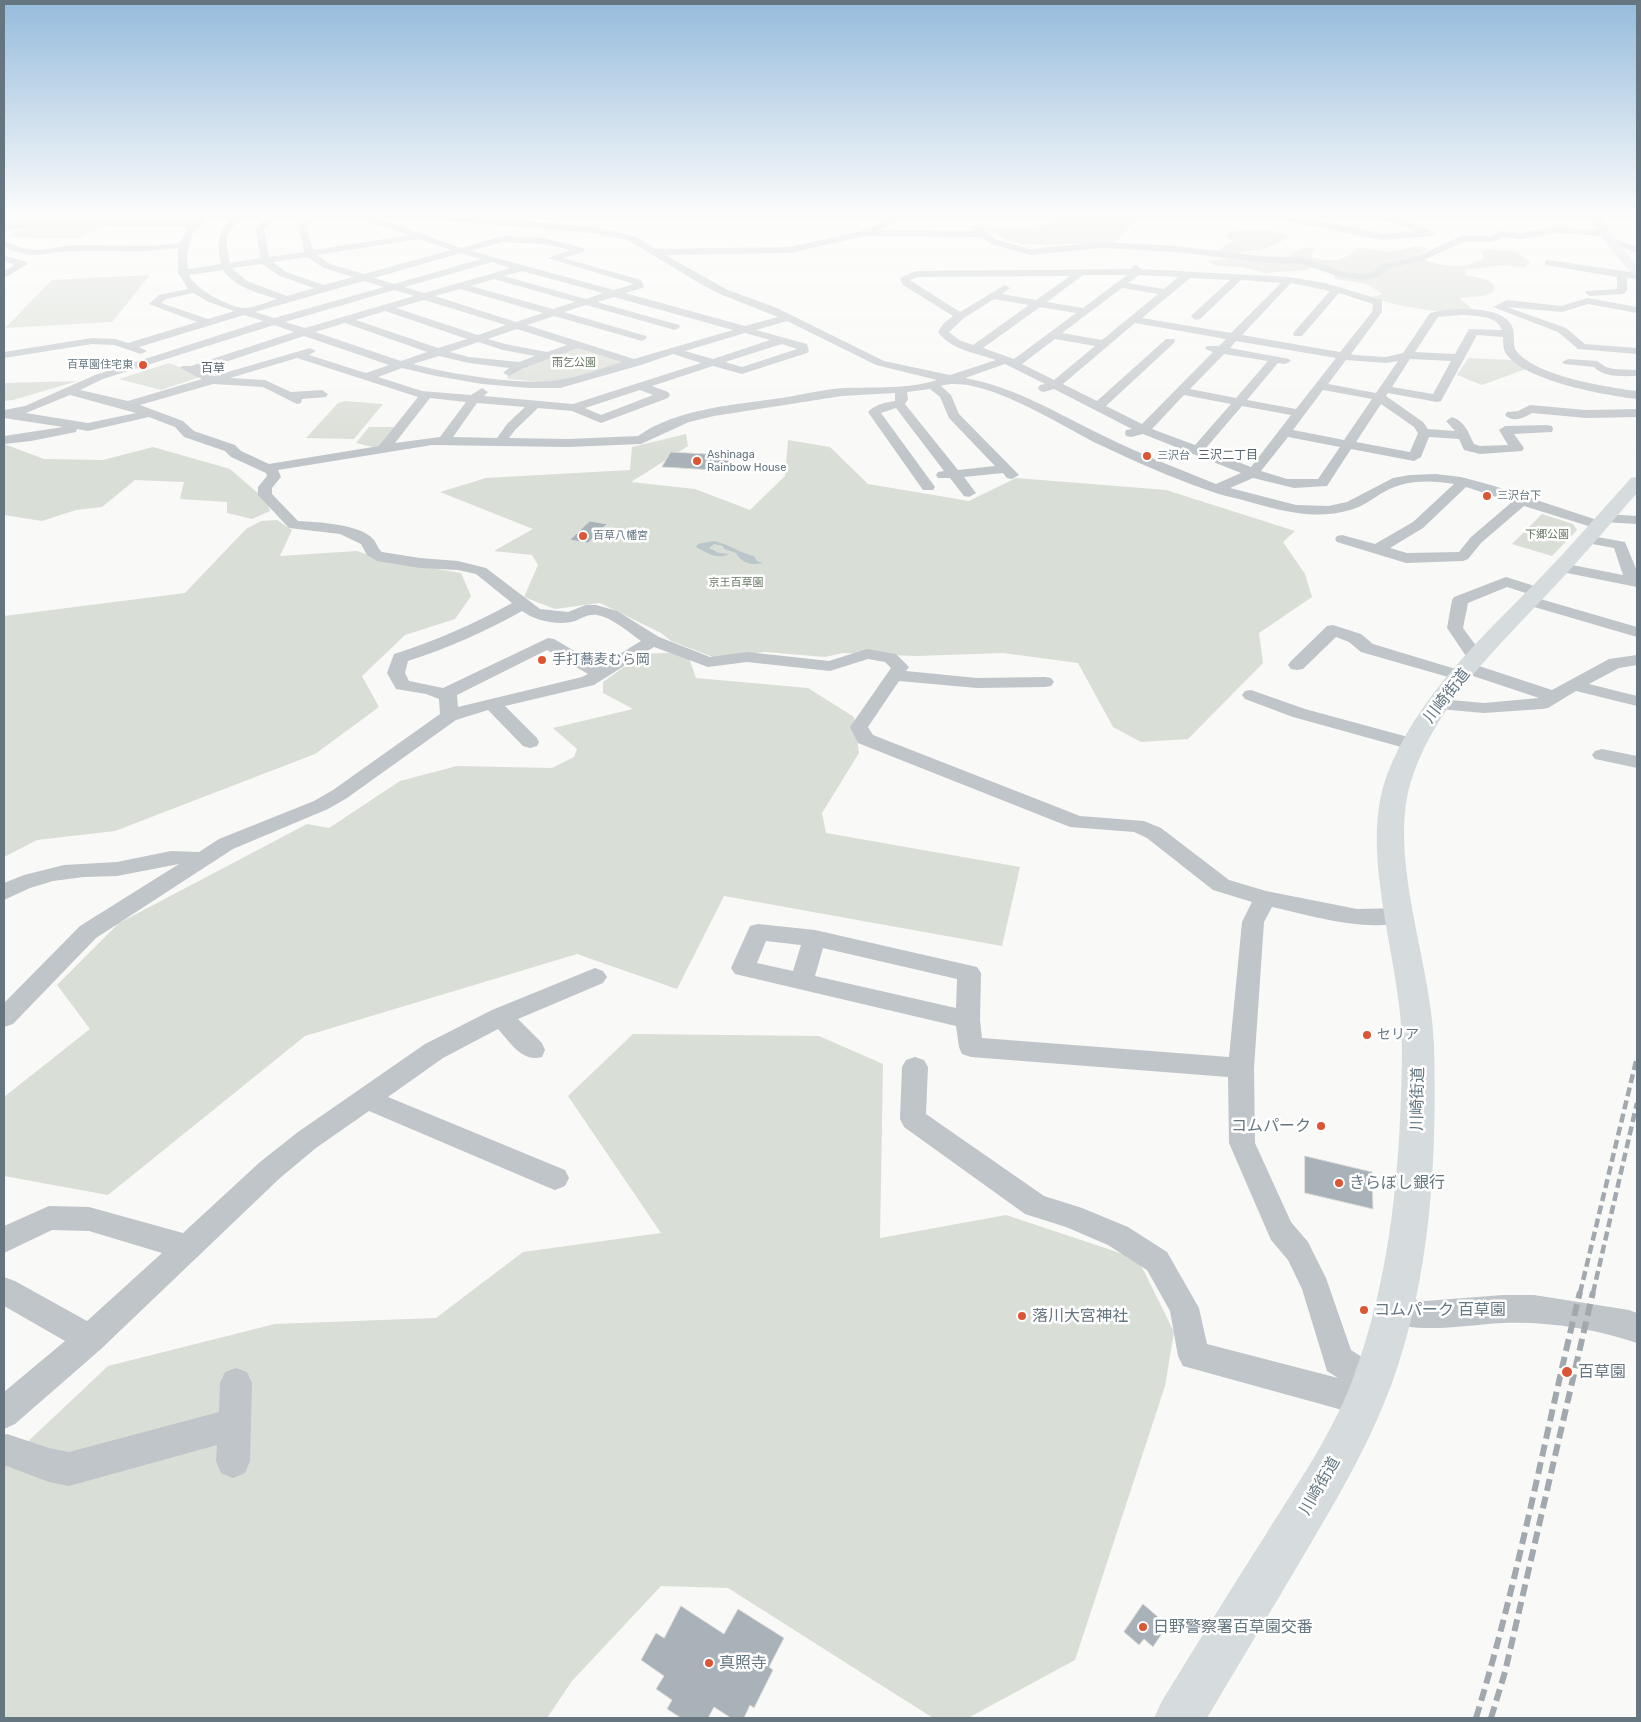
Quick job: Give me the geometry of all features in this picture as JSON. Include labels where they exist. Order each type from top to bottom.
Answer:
[{"type":"main road","name":"川崎街道","points":[[1179,1718],[1320,1488],[1348,1437],[1368,1391],[1393,1310],[1407,1235],[1419,1114],[1418,1027],[1400,916],[1390,836],[1392,804],[1398,779],[1412,744],[1439,704],[1468,668],[1562,568],[1637,482]]},
{"type":"street","points":[[170,295],[163,297],[154,304],[206,322]]},
{"type":"street","points":[[208,295],[245,311],[400,365],[454,376],[560,384],[618,393]]},
{"type":"street","points":[[276,295],[286,299]]},
{"type":"street","points":[[101,353],[299,295]]},
{"type":"street","points":[[5,414],[29,409],[68,392],[83,383],[275,321],[365,295]]},
{"type":"street","points":[[419,295],[636,363]]},
{"type":"street","points":[[190,370],[304,332],[430,295]]},
{"type":"street","points":[[494,295],[650,336]]},
{"type":"street","points":[[562,295],[675,328]]},
{"type":"street","points":[[364,377],[554,312],[610,295]]},
{"type":"street","points":[[620,295],[803,346],[803,351],[742,371],[674,351]]},
{"type":"street","points":[[736,295],[788,317],[880,363],[913,372],[984,385],[1012,394],[1103,441],[1216,489],[1277,507],[1312,510],[1330,510],[1346,507],[1360,502],[1390,484],[1404,480],[1430,478],[1482,486],[1596,527],[1620,545],[1635,582]]},
{"type":"street","points":[[932,295],[960,316]]},
{"type":"street","points":[[975,348],[1049,295]]},
{"type":"street","points":[[267,468],[432,441],[568,443],[641,440],[651,433],[685,418],[714,412],[842,392],[901,389],[933,385],[1010,362],[1053,335],[1106,295]]},
{"type":"street","points":[[1012,394],[1055,385],[1134,320],[1152,310],[1164,295]]},
{"type":"street","points":[[1213,320],[1191,316],[1217,295]]},
{"type":"street","points":[[1103,441],[1144,430],[1235,337],[1251,326],[1277,295]]},
{"type":"street","points":[[1298,334],[1331,295]]},
{"type":"street","points":[[1216,489],[1254,472],[1319,386],[1327,368],[1342,356],[1348,342],[1377,312],[1378,302],[1357,295]]},
{"type":"street","points":[[1586,295],[1585,299],[1588,302]]},
{"type":"street","points":[[1085,311],[993,296],[960,316],[946,326],[942,332],[956,343],[993,353],[1144,430],[1266,478],[1310,485],[1322,483],[1429,320],[1440,312],[1458,311],[1494,317],[1506,325],[1508,347],[1513,355],[1527,365],[1564,380],[1637,395]]},
{"type":"street","points":[[1637,310],[1588,302],[1562,309],[1507,303],[1498,307],[1562,330],[1582,347],[1637,351]]},
{"type":"street","points":[[385,308],[476,339],[512,349],[547,355]]},
{"type":"street","points":[[560,384],[788,317]]},
{"type":"street","points":[[603,352],[704,318]]},
{"type":"street","points":[[346,320],[438,352],[469,360],[520,366]]},
{"type":"street","points":[[1134,320],[1342,356],[1386,360],[1407,355],[1458,358]]},
{"type":"street","points":[[1230,323],[1251,326]]},
{"type":"street","points":[[1319,386],[1437,398],[1473,331],[1507,334]]},
{"type":"street","points":[[1120,332],[1136,335]]},
{"type":"street","points":[[1053,335],[1105,344]]},
{"type":"street","points":[[1098,407],[1174,342],[1153,338]]},
{"type":"street","points":[[574,408],[782,340]]},
{"type":"street","points":[[4,356],[92,342],[110,342],[161,358],[216,380],[265,384],[293,398],[322,394]]},
{"type":"street","points":[[128,405],[334,343]]},
{"type":"street","points":[[444,441],[474,399],[497,380],[520,366],[578,344]]},
{"type":"street","points":[[1196,345],[1294,362]]},
{"type":"street","points":[[298,355],[405,390],[427,394],[574,408],[601,419],[664,395],[640,386]]},
{"type":"street","points":[[1197,451],[1276,359]]},
{"type":"street","points":[[118,360],[135,366]]},
{"type":"street","points":[[1568,362],[1588,361],[1597,364],[1602,369],[1614,372],[1637,373]]},
{"type":"street","points":[[899,404],[889,405],[874,412],[924,482],[953,474],[1008,472],[953,415],[944,395],[933,385]]},
{"type":"street","points":[[899,404],[902,399],[901,389]]},
{"type":"street","points":[[1181,391],[1298,413]]},
{"type":"street","points":[[68,392],[128,405],[147,414],[179,424],[189,434],[230,448],[236,454],[267,468],[272,471],[274,477],[265,487],[265,495],[294,525],[345,531],[368,541],[372,552],[377,556],[421,563],[459,564],[481,571],[535,613],[553,617],[570,617],[586,610],[596,610],[611,614],[652,641],[708,662],[747,657],[830,666],[867,654],[890,658],[900,667],[860,727],[865,739],[1077,822],[1137,826],[1154,833],[1221,885],[1265,898],[1358,917],[1400,916]]},
{"type":"street","points":[[1284,432],[1414,457],[1421,445],[1424,433],[1419,425],[1382,393]]},
{"type":"street","points":[[384,448],[427,394]]},
{"type":"street","points":[[899,404],[969,494]]},
{"type":"street","points":[[501,441],[511,427],[535,405]]},
{"type":"street","points":[[1511,415],[1521,415],[1530,409],[1586,414],[1637,413]]},
{"type":"street","points":[[5,414],[81,427],[147,414]]},
{"type":"street","points":[[1452,421],[1459,427],[1470,447],[1480,450],[1517,448],[1505,430],[1547,429]]},
{"type":"street","points":[[4,440],[31,437],[81,427]]},
{"type":"street","points":[[1424,433],[1465,436]]},
{"type":"street","points":[[1216,489],[1226,496],[1266,510],[1314,516],[1358,512],[1374,506],[1400,489],[1411,485],[1460,486],[1503,498],[1522,501]]},
{"type":"street","points":[[1378,549],[1418,525],[1460,486]]},
{"type":"street","points":[[1342,539],[1406,558],[1463,556],[1476,540],[1522,501]]},
{"type":"street","points":[[1596,527],[1637,520]]},
{"type":"street","points":[[1562,568],[1635,582]]},
{"type":"street","points":[[1468,668],[1455,628],[1460,600],[1506,582],[1534,597],[1637,632]]},
{"type":"street","points":[[448,696],[430,689],[402,685],[396,673],[400,658],[439,645],[474,630],[524,604]]},
{"type":"street","points":[[1297,665],[1333,630],[1354,638],[1368,648],[1468,668],[1554,696]]},
{"type":"street","points":[[4,1018],[88,932],[201,858],[226,844],[321,805],[340,794],[449,716],[588,681],[652,641]]},
{"type":"street","points":[[449,716],[449,692],[548,643],[602,674]]},
{"type":"street","points":[[1439,704],[1484,708],[1542,704],[1615,663],[1637,660]]},
{"type":"street","points":[[894,676],[977,683],[1045,682]]},
{"type":"street","points":[[1573,685],[1637,701]]},
{"type":"street","points":[[1251,695],[1299,712],[1412,744]]},
{"type":"street","points":[[492,704],[530,742]]},
{"type":"street","points":[[1602,755],[1637,762]]},
{"type":"street","points":[[4,893],[10,888],[45,877],[83,870],[120,869],[184,855],[201,858]]},
{"type":"street","points":[[1265,898],[1253,922],[1240,1096],[1242,1143],[1281,1231],[1298,1251],[1316,1288],[1338,1360],[1368,1391]]},
{"type":"street","points":[[968,1020],[743,968],[758,932],[815,938],[969,973],[968,1020],[971,1047],[1242,1068]]},
{"type":"street","points":[[801,982],[815,938]]},
{"type":"street","points":[[4,1413],[90,1339],[270,1170],[365,1098],[434,1051],[501,1016],[595,977]]},
{"type":"street","points":[[501,1016],[533,1050]]},
{"type":"street","points":[[916,1067],[913,1119],[1035,1204],[1118,1236],[1157,1261],[1184,1308],[1194,1356],[1368,1391]]},
{"type":"street","points":[[365,1098],[555,1178]]},
{"type":"street","points":[[4,1240],[49,1218],[73,1218],[89,1219],[186,1247]]},
{"type":"street","points":[[4,1291],[90,1339]]},
{"type":"street","points":[[1393,1310],[1425,1316],[1504,1309],[1534,1309],[1629,1324],[1637,1329]]},
{"type":"street","points":[[233,1460],[236,1383]]},
{"type":"street","points":[[4,1451],[7,1450],[49,1465],[69,1469],[234,1424]]},
{"type":"green space","points":[[37,295],[134,295],[112,322],[5,328]]},
{"type":"green space","points":[[1377,295],[1485,295],[1459,298],[1474,310],[1470,314],[1420,309],[1371,297]]},
{"type":"green space","name":"雨乞公園","points":[[572,348],[579,348],[623,361],[622,363],[568,380],[543,382],[508,379],[507,377],[521,367]]},
{"type":"green space","points":[[1468,358],[1512,360],[1526,369],[1482,385],[1457,375]]},
{"type":"green space","points":[[169,363],[203,376],[161,390],[119,379]]},
{"type":"green space","points":[[78,381],[13,400],[4,401],[4,383]]},
{"type":"green space","points":[[345,401],[383,404],[354,439],[306,438],[338,403]]},
{"type":"green space","points":[[369,427],[397,427],[380,446],[373,447],[356,443]]},
{"type":"green space","name":"京王百草園","points":[[686,434],[688,446],[631,482],[695,489],[750,510],[785,476],[788,440],[830,447],[868,484],[969,501],[1016,478],[1166,490],[1295,531],[1283,542],[1305,574],[1312,597],[1259,633],[1263,663],[1188,739],[1141,742],[1113,727],[1078,663],[1003,653],[916,656],[843,653],[825,657],[765,652],[713,657],[671,641],[661,633],[600,603],[555,609],[524,597],[538,565],[532,555],[494,551],[533,529],[440,492],[486,478],[630,470],[632,447]]},
{"type":"green space","points":[[4,444],[44,459],[103,460],[153,447],[230,469],[267,501],[270,511],[252,519],[227,513],[227,502],[180,499],[184,482],[135,480],[102,507],[76,510],[42,521],[4,515]]},
{"type":"green space","name":"下郷公園","points":[[1542,514],[1573,524],[1577,530],[1552,556],[1512,544]]},
{"type":"green space","points":[[277,520],[292,530],[280,556],[357,551],[383,560],[461,573],[471,596],[455,619],[405,635],[362,676],[379,707],[315,754],[115,831],[37,840],[4,857],[4,616],[185,593],[246,529],[261,521]]},
{"type":"green space","points":[[687,652],[696,678],[808,688],[854,717],[859,753],[822,813],[826,833],[1020,867],[1002,946],[724,896],[677,989],[577,954],[305,1036],[108,1195],[4,1176],[4,1097],[90,1029],[57,985],[119,923],[307,824],[329,828],[400,781],[457,766],[552,768],[574,757],[577,749],[553,728],[633,709],[603,693],[603,682],[642,654]]},
{"type":"green space","points":[[633,1034],[819,1036],[883,1064],[880,1238],[1006,1215],[1138,1259],[1174,1332],[1165,1386],[1075,1660],[968,1718],[933,1718],[728,1588],[661,1586],[572,1681],[547,1718],[4,1718],[4,1464],[108,1366],[275,1324],[436,1318],[523,1252],[661,1233],[568,1096]]},
{"type":"shaded area","points":[[714,541],[754,556],[757,561],[763,563],[748,563],[736,553],[724,549],[723,546],[714,544],[709,548],[719,553],[729,554],[725,556],[712,555],[696,547],[698,544]]},
{"type":"building","name":"Ashinaga Rainbow House","points":[[671,452],[724,455],[733,465],[714,470],[662,467]]},
{"type":"building","name":"百草八幡宮","points":[[590,521],[607,524],[588,543],[570,540]]},
{"type":"building","name":"きらぼし銀行","points":[[1305,1156],[1372,1172],[1373,1209],[1305,1193]]},
{"type":"building","name":"日野警察署百草園交番","points":[[1143,1604],[1158,1617],[1153,1623],[1163,1632],[1153,1647],[1144,1639],[1139,1645],[1124,1632]]},
{"type":"building","name":"真照寺","points":[[681,1606],[724,1634],[738,1609],[784,1638],[769,1667],[773,1670],[754,1708],[750,1705],[744,1718],[731,1718],[714,1707],[708,1718],[681,1718],[667,1709],[672,1700],[656,1689],[664,1676],[641,1660],[656,1633],[664,1638]]},
{"type":"railway","points":[[1580,1293],[1637,1057]]},
{"type":"railway","points":[[1593,1293],[1637,1103]]},
{"type":"railway","points":[[1476,1718],[1519,1559],[1580,1292]]},
{"type":"railway","points":[[1491,1718],[1505,1672],[1593,1292]]},
{"type":"place","name":"百草園住宅東","points":[[143,365]]},
{"type":"place","name":"三沢台","points":[[1147,456]]},
{"type":"place","name":"Ashinaga Rainbow House","points":[[697,461]]},
{"type":"place","name":"三沢台下","points":[[1487,496]]},
{"type":"place","name":"百草八幡宮","points":[[583,536]]},
{"type":"place","name":"手打蕎麦むら岡","points":[[542,660]]},
{"type":"place","name":"セリア","points":[[1367,1035]]},
{"type":"place","name":"コムパーク","points":[[1321,1126]]},
{"type":"place","name":"きらぼし銀行","points":[[1339,1183]]},
{"type":"place","name":"コムパーク 百草園","points":[[1364,1310]]},
{"type":"place","name":"落川大宮神社","points":[[1022,1316]]},
{"type":"place","name":"百草園","points":[[1567,1372]]},
{"type":"place","name":"日野警察署百草園交番","points":[[1143,1627]]},
{"type":"place","name":"真照寺","points":[[709,1663]]},
{"type":"district","name":"百草","points":[[213,369]]},
{"type":"district","name":"三沢二丁目","points":[[1228,456]]}]
